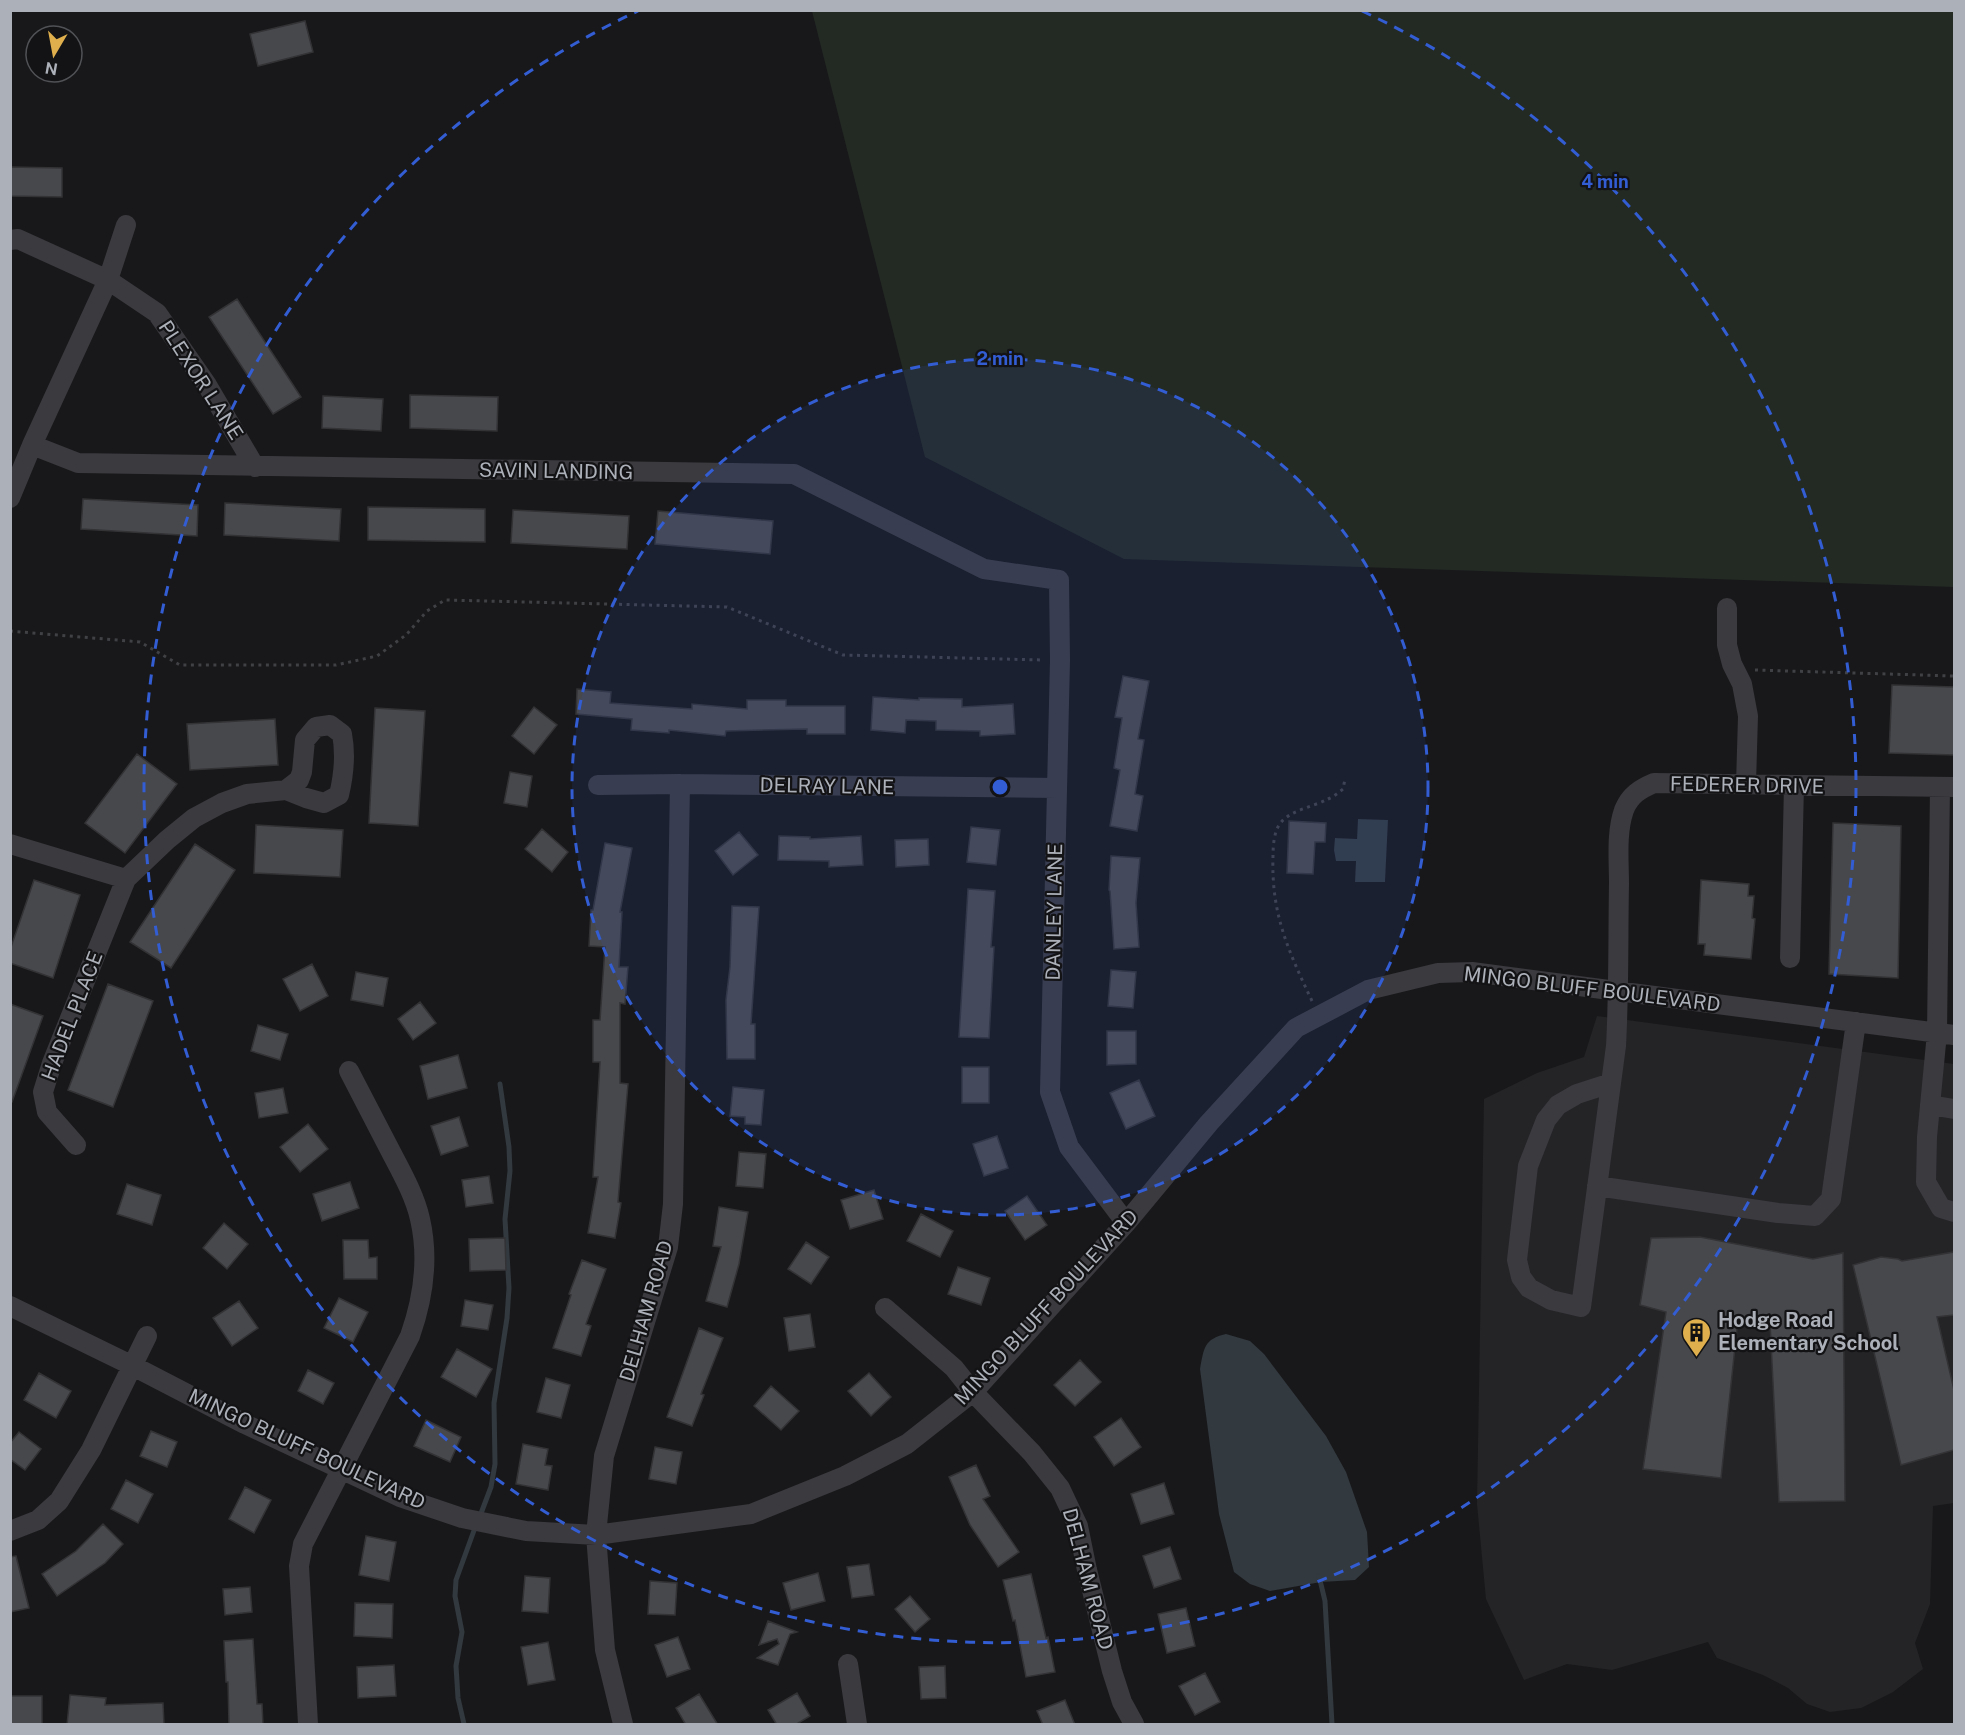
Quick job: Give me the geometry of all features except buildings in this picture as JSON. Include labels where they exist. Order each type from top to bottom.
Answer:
[{"type":"street","points":[[10,498],[108,280],[126,225]]},
{"type":"street","name":"PLEXOR LANE","points":[[10,240],[18,239],[108,280],[157,313],[207,385],[255,467]]},
{"type":"street","name":"SAVIN LANDING","points":[[32,445],[78,463],[794,474],[984,569],[1059,580]]},
{"type":"street","name":"DANLEY LANE","points":[[1059,580],[1060,660],[1050,1092],[1070,1147],[1126,1223]]},
{"type":"street","points":[[1727,608],[1726,645],[1742,684],[1748,716],[1746,784]]},
{"type":"street","name":"FEDERER DRIVE","points":[[1611,1083],[1577,1094],[1558,1105],[1546,1120],[1528,1166],[1517,1260],[1521,1276],[1528,1288],[1551,1300],[1581,1307],[1611,1083],[1618,1014],[1619,843],[1624,810],[1631,798],[1640,789],[1654,783],[1947,787]]},
{"type":"street","name":"DELHAM ROAD","points":[[623,1725],[605,1650],[596,1535],[604,1456],[668,1247],[673,1204],[680,784]]},
{"type":"street","name":"DELRAY LANE","points":[[598,785],[1057,789]]},
{"type":"street","points":[[1790,958],[1794,785]]},
{"type":"street","points":[[1947,787],[1946,1034],[1930,1105],[1926,1182],[1941,1208],[1954,1212]]},
{"type":"street","name":"HADEL PLACE","points":[[76,1145],[47,1112],[43,1092],[52,1063],[126,879],[194,818],[222,803],[247,794],[286,790]]},
{"type":"street","points":[[10,844],[126,879]]},
{"type":"street","name":"MINGO BLUFF BOULEVARD","points":[[10,1306],[245,1424],[400,1497],[462,1518],[526,1531],[596,1535],[751,1514],[845,1476],[907,1444],[973,1392],[1126,1223],[1209,1123],[1296,1028],[1368,990],[1438,973],[1472,972],[1946,1034]]},
{"type":"street","points":[[1597,1185],[1778,1213],[1815,1216],[1830,1199],[1856,1022]]},
{"type":"street","points":[[308,1725],[299,1566],[303,1544],[410,1336],[418,1313],[424,1268],[424,1244],[420,1217],[404,1177],[349,1071]]},
{"type":"street","points":[[1930,1105],[1954,1109]]},
{"type":"street","name":"DELHAM ROAD","points":[[885,1308],[954,1368],[973,1392],[1032,1453],[1060,1488],[1078,1526],[1112,1671],[1122,1702],[1134,1725]]},
{"type":"street","points":[[10,1532],[38,1520],[58,1501],[90,1450],[147,1336]]},
{"type":"street","points":[[848,1664],[857,1725]]},
{"type":"path","points":[[10,631],[140,642],[180,665],[336,665],[377,656],[406,634],[427,611],[445,600],[727,607],[843,655],[1060,660]]},
{"type":"path","points":[[1751,670],[1954,676]]},
{"type":"path","points":[[1312,1003],[1284,938],[1275,908],[1272,873],[1273,842],[1280,824],[1293,814],[1329,799],[1343,789],[1345,779]]},
{"type":"shaded area","points":[[812,11],[1954,11],[1954,587],[1124,559],[925,457]]},
{"type":"shaded area","points":[[1358,819],[1388,820],[1385,882],[1355,882],[1356,861],[1336,861],[1335,838],[1357,839]]},
{"type":"shaded area","points":[[1597,1016],[1954,1064],[1954,1503],[1933,1506],[1930,1604],[1915,1643],[1923,1669],[1893,1692],[1861,1708],[1830,1712],[1807,1704],[1788,1688],[1763,1675],[1717,1658],[1708,1642],[1612,1670],[1567,1664],[1524,1680],[1486,1599],[1477,1504],[1484,1099],[1537,1073],[1584,1057]]},
{"type":"shaded area","points":[[1226,1334],[1250,1341],[1264,1354],[1326,1436],[1346,1472],[1367,1532],[1369,1567],[1355,1580],[1321,1582],[1270,1591],[1250,1584],[1234,1572],[1219,1514],[1200,1369],[1206,1345],[1213,1339]]},
{"type":"waterway","points":[[480,1516],[491,1487],[495,1464],[494,1403],[507,1318],[509,1288],[505,1219],[510,1171],[509,1147],[500,1084]]},
{"type":"waterway","points":[[464,1724],[458,1698],[456,1666],[462,1632],[455,1596],[456,1580],[476,1525]]},
{"type":"waterway","points":[[1319,1576],[1325,1601],[1332,1724]]},
{"type":"place","name":"Hodge Road Elementary School","points":[[1697,1358]]}]
